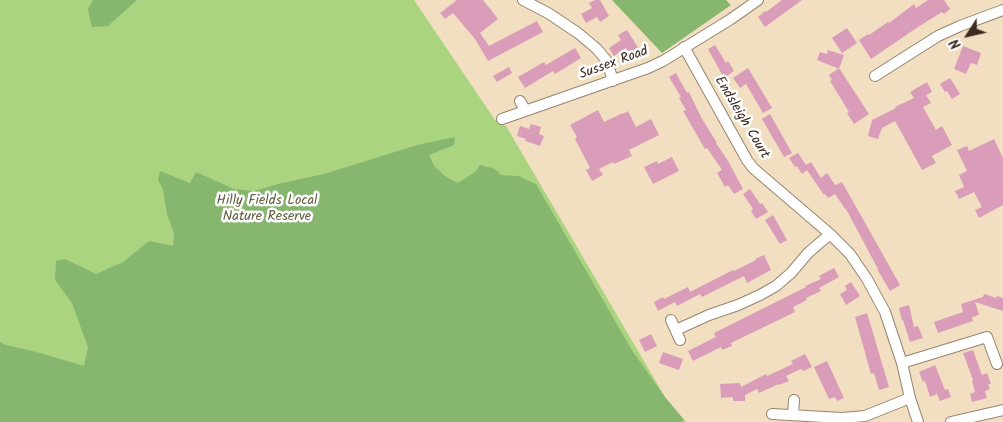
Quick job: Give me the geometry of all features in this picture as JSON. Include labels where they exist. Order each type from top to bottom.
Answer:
[{"type":"street","points":[[523,0],[556,18],[597,49],[607,61],[613,81]]},
{"type":"street","name":"Sussex Road","points":[[502,118],[522,106],[613,81],[648,68],[663,61],[731,19],[758,0]]},
{"type":"street","points":[[875,76],[938,36],[1003,10]]},
{"type":"street","name":"Endsleigh Court","points":[[684,47],[753,168],[830,234],[850,254],[867,279],[885,312],[902,363],[918,422]]},
{"type":"street","points":[[676,330],[709,315],[760,296],[776,286],[808,253],[830,234]]},
{"type":"street","points":[[671,320],[680,340]]},
{"type":"street","points":[[902,363],[987,337],[997,364]]},
{"type":"street","points":[[772,414],[842,418],[865,416],[910,398]]},
{"type":"street","points":[[793,415],[794,400]]},
{"type":"street","points":[[951,422],[1003,410]]},
{"type":"green space","name":"Hilly Fields Local Nature Reserve","points":[[0,0],[414,0],[495,120],[506,126],[665,397],[686,422],[0,422]]},
{"type":"green space","points":[[93,0],[137,0],[108,26],[92,27],[88,9]]},
{"type":"green space","points":[[612,0],[726,0],[731,5],[662,53]]},
{"type":"green space","points":[[455,137],[454,145],[429,155],[434,166],[445,176],[458,183],[475,172],[480,165],[495,169],[501,175],[518,176],[536,184],[633,352],[684,420],[681,422],[0,422],[0,342],[84,366],[88,347],[72,303],[55,280],[56,261],[65,259],[96,274],[123,262],[149,241],[173,246],[174,233],[167,214],[163,190],[158,180],[160,171],[190,183],[196,172],[234,189],[254,191],[324,174],[417,145]]},
{"type":"building","points":[[457,0],[483,0],[498,19],[480,33],[489,46],[537,21],[543,32],[488,61],[475,39],[453,13],[445,19],[440,13]]},
{"type":"building","points":[[600,0],[609,16],[600,22],[597,17],[586,23],[581,14],[592,8],[589,3]]},
{"type":"building","points":[[782,0],[802,0],[765,27],[758,17]]},
{"type":"building","points":[[928,0],[944,0],[950,9],[918,27],[871,59],[859,40],[889,23],[914,4],[916,8]]},
{"type":"building","points":[[847,28],[857,43],[842,53],[832,38]]},
{"type":"building","points":[[627,30],[639,49],[629,54],[626,48],[614,56],[609,48],[621,40],[618,35]]},
{"type":"building","points":[[715,45],[726,63],[728,61],[734,71],[724,78],[708,49]]},
{"type":"building","points":[[963,46],[981,53],[977,65],[971,63],[966,74],[954,69]]},
{"type":"building","points":[[575,48],[581,58],[555,74],[553,71],[525,88],[518,77],[544,62],[546,65]]},
{"type":"building","points":[[828,50],[844,55],[839,69],[817,60],[820,52],[827,54]]},
{"type":"building","points":[[509,67],[512,73],[497,82],[493,76]]},
{"type":"building","points":[[748,68],[772,108],[763,113],[746,84],[740,88],[733,78]]},
{"type":"building","points":[[839,68],[869,114],[854,124],[830,81],[832,80],[829,75]]},
{"type":"building","points":[[676,73],[687,93],[689,92],[701,117],[743,189],[734,194],[728,185],[725,187],[717,173],[722,170],[707,148],[705,149],[683,111],[686,110],[679,98],[681,97],[669,77]]},
{"type":"building","points":[[950,78],[960,94],[952,99],[940,84]]},
{"type":"building","points":[[927,82],[932,92],[926,95],[931,103],[923,107],[936,130],[942,126],[952,145],[932,156],[936,163],[922,170],[895,121],[882,128],[878,139],[868,136],[872,120],[914,98],[910,92]]},
{"type":"building","points":[[598,110],[604,122],[628,111],[636,127],[651,119],[659,135],[629,150],[632,156],[599,169],[603,175],[592,181],[586,170],[590,168],[570,125]]},
{"type":"building","points":[[770,114],[792,153],[784,157],[762,119]]},
{"type":"building","points":[[531,124],[541,127],[539,134],[544,136],[540,146],[517,136],[520,126],[529,129]]},
{"type":"building","points":[[994,139],[1003,158],[1003,205],[979,218],[975,210],[982,207],[974,192],[959,199],[955,191],[964,187],[959,175],[967,171],[957,150],[967,146],[969,151]]},
{"type":"building","points":[[798,153],[806,165],[811,162],[821,178],[827,173],[835,185],[842,182],[900,285],[890,291],[846,209],[835,194],[828,198],[824,195],[807,170],[802,174],[789,158]]},
{"type":"building","points":[[672,157],[679,171],[653,184],[644,167],[657,161],[658,164]]},
{"type":"building","points":[[750,189],[768,212],[756,219],[751,211],[753,209],[743,194]]},
{"type":"building","points":[[773,215],[787,240],[780,244],[765,220]]},
{"type":"building","points":[[764,255],[771,270],[747,283],[744,276],[702,297],[700,294],[677,306],[675,302],[658,311],[654,302],[663,297],[664,299],[688,287],[690,292]]},
{"type":"building","points":[[834,268],[839,277],[819,288],[821,291],[793,307],[795,312],[731,343],[732,346],[722,350],[721,347],[693,361],[688,351],[716,337],[714,333],[821,279],[819,276]]},
{"type":"building","points":[[851,282],[860,296],[846,305],[840,294],[847,290],[845,286]]},
{"type":"building","points":[[984,294],[1003,298],[1003,311],[975,302],[979,315],[972,317],[973,321],[938,333],[934,322],[963,312],[961,304],[983,297]]},
{"type":"building","points":[[909,305],[914,327],[918,326],[923,338],[910,342],[899,308]]},
{"type":"building","points":[[867,313],[889,387],[879,390],[874,373],[871,374],[855,317]]},
{"type":"building","points":[[651,334],[657,346],[645,352],[639,340]]},
{"type":"building","points":[[973,350],[982,375],[987,373],[991,384],[988,384],[990,389],[985,391],[987,398],[972,402],[970,394],[975,392],[973,380],[963,353]]},
{"type":"building","points":[[663,352],[683,359],[679,370],[659,363]]},
{"type":"building","points":[[805,354],[812,367],[803,371],[801,369],[786,376],[789,381],[759,393],[757,389],[745,395],[745,401],[733,401],[733,397],[721,398],[720,384],[740,383],[741,387],[766,374],[767,376],[793,364],[791,361]]},
{"type":"building","points":[[827,361],[844,398],[837,401],[835,397],[829,399],[814,367]]},
{"type":"building","points":[[935,365],[945,390],[948,389],[951,397],[940,401],[937,394],[930,397],[925,381],[923,382],[919,372]]}]
